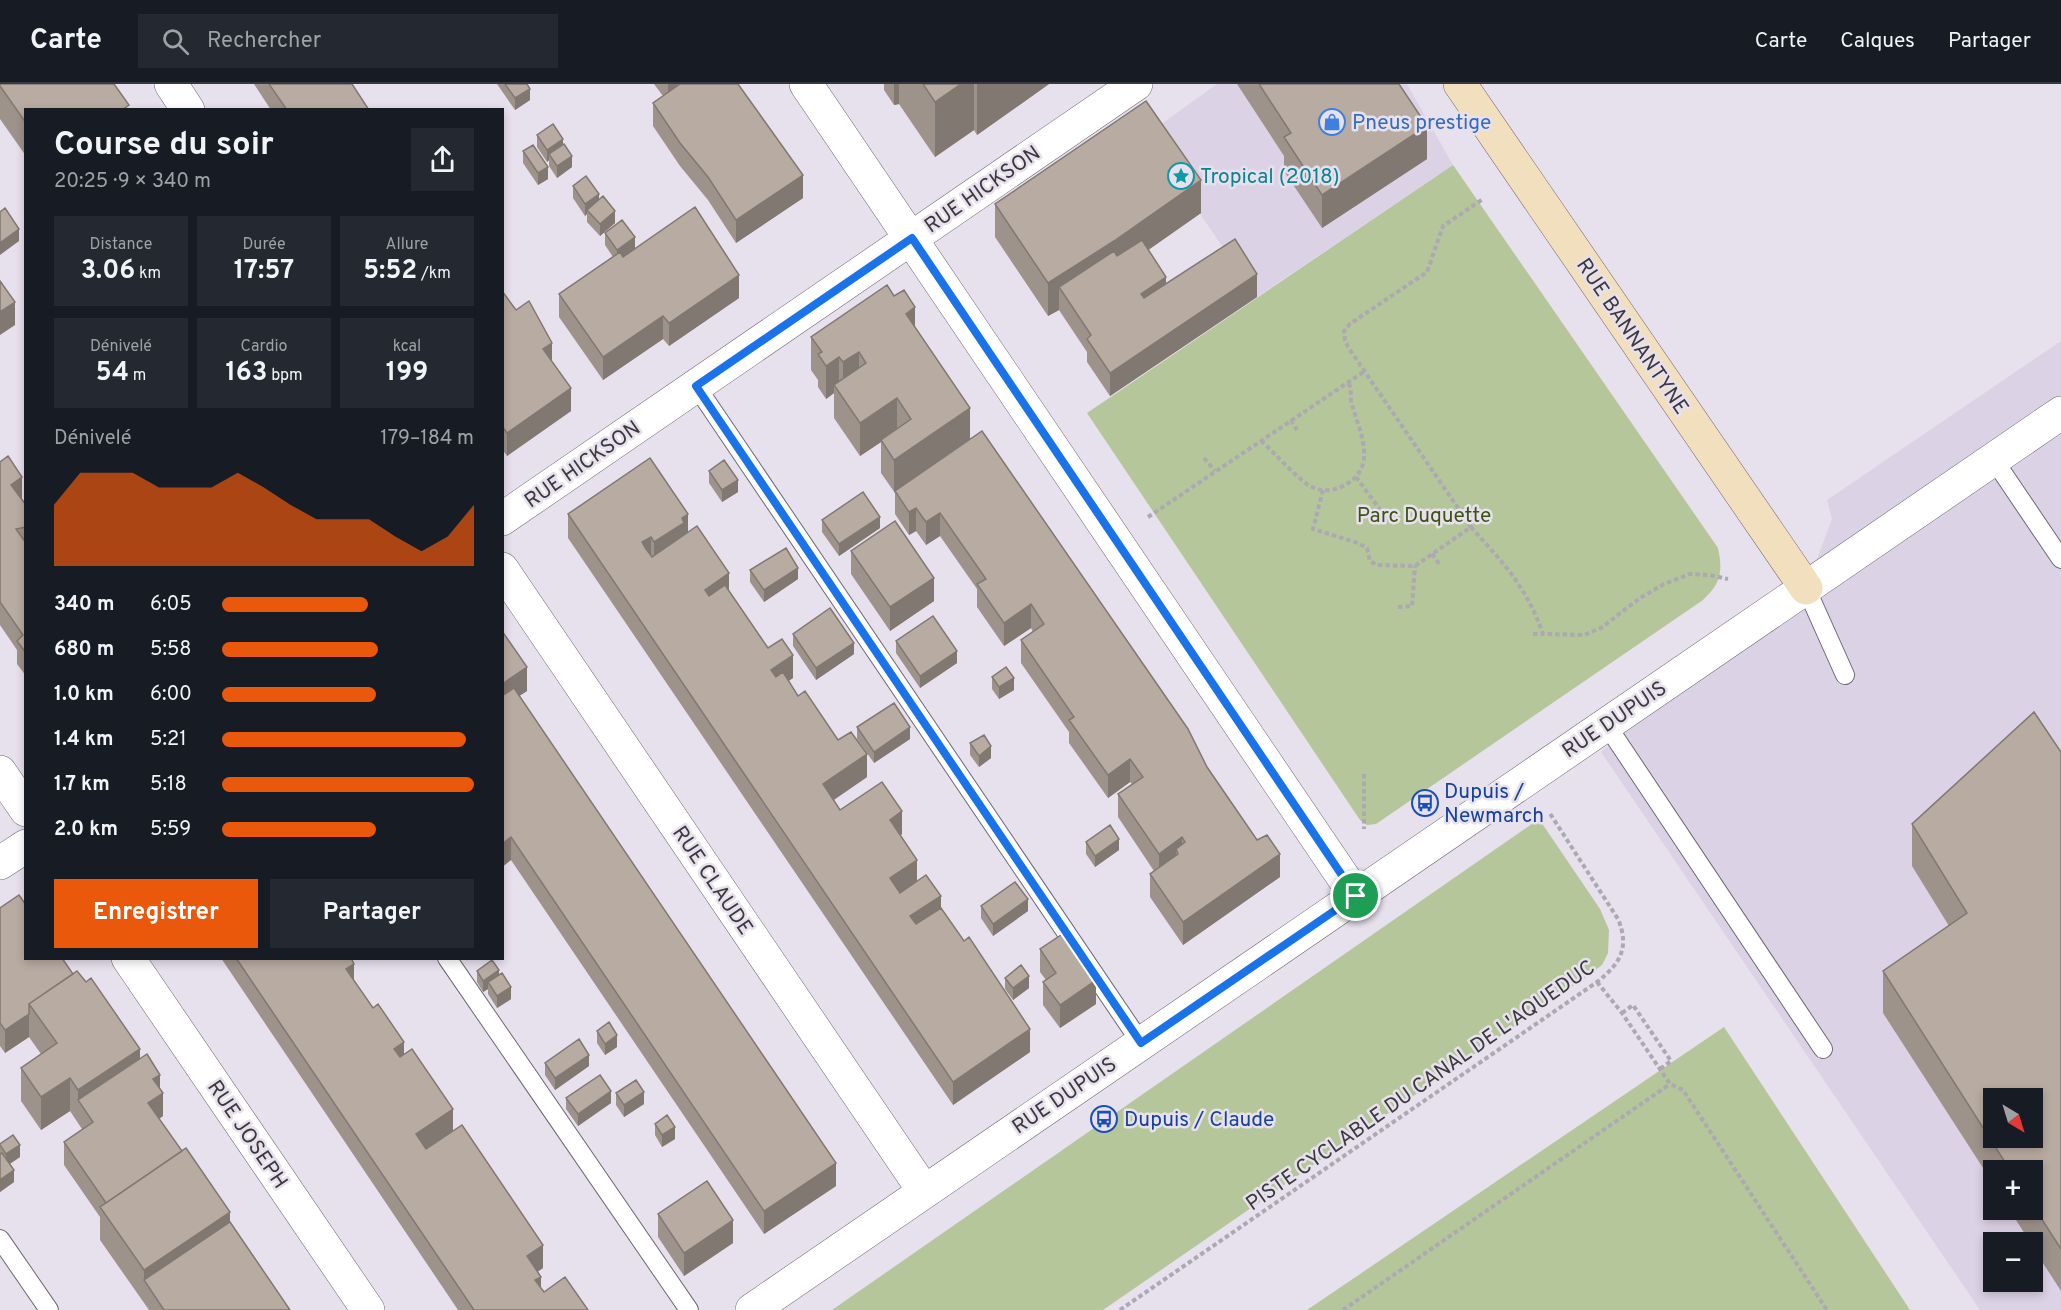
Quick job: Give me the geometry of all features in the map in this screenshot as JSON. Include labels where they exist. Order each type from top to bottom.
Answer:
[{"type":"street","points":[[171,84],[187,108]]},
{"type":"street","points":[[806,84],[1356,896]]},
{"type":"street","name":"RUE HICKSON","points":[[504,518],[1136,84]]},
{"type":"street","name":"RUE BANNANTYNE","points":[[1460,84],[1806,588]]},
{"type":"street","name":"RUE DUPUIS","points":[[752,1310],[1606,724],[2060,416]]},
{"type":"street","name":"RUE CLAUDE","points":[[504,572],[924,1191]]},
{"type":"street","points":[[0,772],[24,807]]},
{"type":"street","points":[[0,863],[24,847]]},
{"type":"street","name":"RUE JOSEPH","points":[[129,960],[368,1310]]},
{"type":"lane","points":[[696,386],[1141,1043]]},
{"type":"lane","points":[[1994,460],[2061,559]]},
{"type":"lane","points":[[1806,588],[1845,675]]},
{"type":"lane","points":[[1606,724],[1823,1049]]},
{"type":"lane","points":[[448,960],[689,1310]]},
{"type":"lane","points":[[0,1239],[49,1310]]},
{"type":"path","points":[[1483,199],[1443,226],[1427,272],[1350,324],[1344,331],[1345,340],[1471,527],[1508,568],[1523,589],[1533,606],[1543,634]]},
{"type":"path","points":[[1148,517],[1365,371]]},
{"type":"path","points":[[1261,441],[1311,486],[1331,491],[1356,477],[1362,468],[1365,455],[1364,442],[1350,402],[1351,388],[1348,383]]},
{"type":"path","points":[[1291,420],[1297,429]]},
{"type":"path","points":[[1204,458],[1215,471]]},
{"type":"path","points":[[1356,477],[1384,515]]},
{"type":"path","points":[[1323,490],[1313,529],[1367,548],[1370,561],[1377,565],[1415,566],[1471,527]]},
{"type":"path","points":[[1432,554],[1440,565]]},
{"type":"path","points":[[1398,607],[1412,606],[1415,566]]},
{"type":"path","points":[[1533,634],[1584,635],[1601,628],[1640,598],[1664,584],[1690,574],[1728,579]]},
{"type":"path","points":[[1364,774],[1365,829]]},
{"type":"path","name":"PISTE CYCLABLE DU CANAL DE L'AQUEDUC","points":[[1120,1310],[1597,982],[1618,962],[1623,949],[1623,932],[1618,919],[1526,779]]},
{"type":"path","points":[[1597,982],[1622,1013],[1670,1084],[1683,1090],[1827,1310]]},
{"type":"path","points":[[1622,1013],[1633,1005],[1671,1061],[1660,1069]]},
{"type":"path","points":[[1343,1310],[1670,1084]]},
{"type":"shaded area","points":[[1217,84],[1407,84],[1453,165],[1257,297],[1146,135]]},
{"type":"shaded area","points":[[2061,341],[2061,1310],[1980,1310],[1601,752],[1806,588],[1832,519],[1827,500]]},
{"type":"green space","name":"Parc Duquette","points":[[1453,165],[1718,548],[1720,571],[1714,588],[1703,600],[1376,824],[1367,825],[1360,820],[1087,413]]},
{"type":"green space","points":[[1539,819],[1600,909],[1609,930],[1608,953],[1602,965],[1586,977],[1103,1310],[832,1310]]},
{"type":"green space","points":[[1724,1027],[1910,1310],[1307,1310]]},
{"type":"building","points":[[0,84],[114,84],[129,105],[125,108],[24,108],[24,120]]},
{"type":"building","points":[[269,84],[352,84],[368,108],[286,108]]},
{"type":"building","points":[[505,84],[527,84],[530,89],[515,98]]},
{"type":"building","points":[[680,84],[738,84],[803,175],[736,220],[708,177],[680,143],[653,103]]},
{"type":"building","points":[[923,84],[961,84],[935,102]]},
{"type":"building","name":"Pneus prestige","points":[[1259,84],[1399,84],[1427,126],[1322,195],[1284,137],[1291,133]]},
{"type":"building","points":[[1146,101],[1201,180],[1114,241],[1048,283],[995,204]]},
{"type":"building","points":[[553,124],[563,139],[547,150],[537,135]]},
{"type":"building","points":[[564,144],[572,156],[557,166],[549,154]]},
{"type":"building","points":[[533,145],[548,167],[538,173],[523,151]]},
{"type":"building","points":[[586,176],[599,194],[585,204],[573,186]]},
{"type":"building","points":[[603,196],[615,211],[600,224],[587,210]]},
{"type":"building","points":[[695,207],[739,275],[669,323],[663,316],[603,357],[559,294],[620,252],[623,257]]},
{"type":"building","points":[[5,208],[19,229],[0,243],[0,212]]},
{"type":"building","points":[[622,220],[635,237],[617,250],[605,233]]},
{"type":"building","points":[[1235,239],[1257,274],[1110,373],[1087,339],[1091,335],[1059,287],[1114,251],[1117,256],[1142,240],[1166,277],[1141,294],[1144,298]]},
{"type":"building","points":[[0,281],[15,302],[0,312]]},
{"type":"building","points":[[887,285],[894,296],[904,290],[915,307],[906,314],[970,408],[894,460],[881,440],[911,419],[897,398],[860,423],[834,385],[866,363],[859,352],[843,362],[839,357],[826,366],[818,354],[822,352],[811,337]]},
{"type":"building","points":[[504,294],[516,310],[529,301],[552,343],[543,349],[571,388],[507,433],[504,429]]},
{"type":"building","points":[[982,431],[1188,729],[1207,767],[1257,840],[1267,835],[1280,854],[1183,922],[1150,874],[1178,854],[1176,849],[1185,842],[1182,837],[1159,854],[1118,794],[1143,777],[1130,759],[1108,775],[1069,720],[1074,717],[1021,640],[1044,624],[1031,604],[1004,623],[977,584],[986,579],[940,513],[926,522],[916,508],[909,512],[895,491]]},
{"type":"building","points":[[8,456],[22,477],[11,485],[24,502],[24,527],[16,529],[24,540],[24,650],[17,641],[23,635],[0,602],[0,462]]},
{"type":"building","points":[[650,458],[688,514],[682,518],[684,523],[654,542],[651,537],[642,542],[646,549],[652,557],[697,526],[729,573],[705,590],[709,596],[725,585],[768,648],[782,639],[793,655],[771,670],[776,677],[783,672],[798,696],[805,691],[838,740],[851,732],[867,754],[823,784],[840,810],[882,782],[902,811],[890,820],[917,860],[890,878],[900,893],[926,875],[941,896],[910,916],[916,924],[941,908],[964,941],[969,937],[1030,1029],[953,1082],[568,514]]},
{"type":"building","points":[[724,460],[738,480],[722,490],[709,471]]},
{"type":"building","points":[[863,492],[880,517],[839,544],[822,520]]},
{"type":"building","points":[[895,521],[934,578],[890,607],[851,551]]},
{"type":"building","points":[[786,548],[798,568],[764,590],[750,570]]},
{"type":"building","points":[[830,608],[854,643],[816,668],[793,634]]},
{"type":"building","points":[[933,616],[957,651],[920,676],[896,641]]},
{"type":"building","points":[[504,634],[527,667],[504,683]]},
{"type":"building","points":[[1006,667],[1014,678],[999,687],[992,677]]},
{"type":"building","points":[[514,688],[836,1163],[764,1211],[511,837],[504,842],[504,695]]},
{"type":"building","points":[[894,703],[910,727],[874,752],[857,727]]},
{"type":"building","points":[[2034,712],[2061,752],[2061,1249],[2042,1220],[2043,1160],[2004,1160],[1996,1148],[2043,1148],[2043,1088],[1983,1088],[1983,1128],[1883,971],[1967,913],[1912,824]]},
{"type":"building","points":[[984,735],[991,746],[979,756],[970,743]]},
{"type":"building","points":[[1110,825],[1119,839],[1095,856],[1086,842]]},
{"type":"building","points":[[1015,882],[1028,899],[993,924],[981,906]]},
{"type":"building","points":[[19,895],[24,902],[24,960],[63,960],[73,974],[29,1004],[29,1014],[5,1030],[0,1023],[0,908]]},
{"type":"building","points":[[1064,933],[1096,980],[1060,1005],[1043,982],[1056,973],[1040,949]]},
{"type":"building","points":[[237,960],[352,960],[354,964],[346,969],[373,1008],[378,1004],[404,1042],[394,1049],[400,1057],[412,1049],[453,1109],[416,1134],[426,1149],[462,1125],[543,1245],[527,1256],[541,1277],[535,1280],[544,1292],[565,1277],[588,1310],[474,1310]]},
{"type":"building","points":[[492,960],[499,970],[483,981],[477,971]]},
{"type":"building","points":[[1021,965],[1029,976],[1013,988],[1005,978]]},
{"type":"building","points":[[77,971],[86,982],[91,978],[140,1049],[78,1090],[70,1078],[41,1097],[21,1068],[57,1043],[29,1004]]},
{"type":"building","points":[[502,973],[511,987],[497,996],[488,982]]},
{"type":"building","points":[[609,1022],[617,1035],[605,1044],[597,1031]]},
{"type":"building","points":[[579,1039],[589,1055],[555,1078],[545,1063]]},
{"type":"building","points":[[147,1054],[160,1075],[153,1079],[163,1093],[148,1103],[182,1151],[106,1203],[64,1142],[93,1122],[78,1100]]},
{"type":"building","points":[[600,1075],[611,1091],[578,1114],[566,1098]]},
{"type":"building","points":[[636,1080],[644,1092],[624,1105],[616,1093]]},
{"type":"building","points":[[667,1115],[675,1127],[662,1135],[655,1124]]},
{"type":"building","points":[[13,1135],[20,1145],[6,1154],[0,1144]]},
{"type":"building","points":[[186,1148],[230,1212],[144,1270],[100,1207]]},
{"type":"building","points":[[2,1153],[14,1170],[0,1180],[0,1154]]},
{"type":"building","points":[[707,1181],[733,1220],[684,1253],[658,1214]]},
{"type":"building","points":[[230,1222],[290,1310],[164,1310],[144,1280]]},
{"type":"place","name":"Pneus prestige","points":[[1332,122]]},
{"type":"place","name":"Tropical (2018)","points":[[1181,176]]},
{"type":"place","name":"Dupuis / Newmarch","points":[[1425,803]]},
{"type":"place","name":"Dupuis / Claude","points":[[1104,1119]]},
{"type":"route","points":[[912,238],[1356,896],[1141,1043],[696,386],[912,238]]}]
